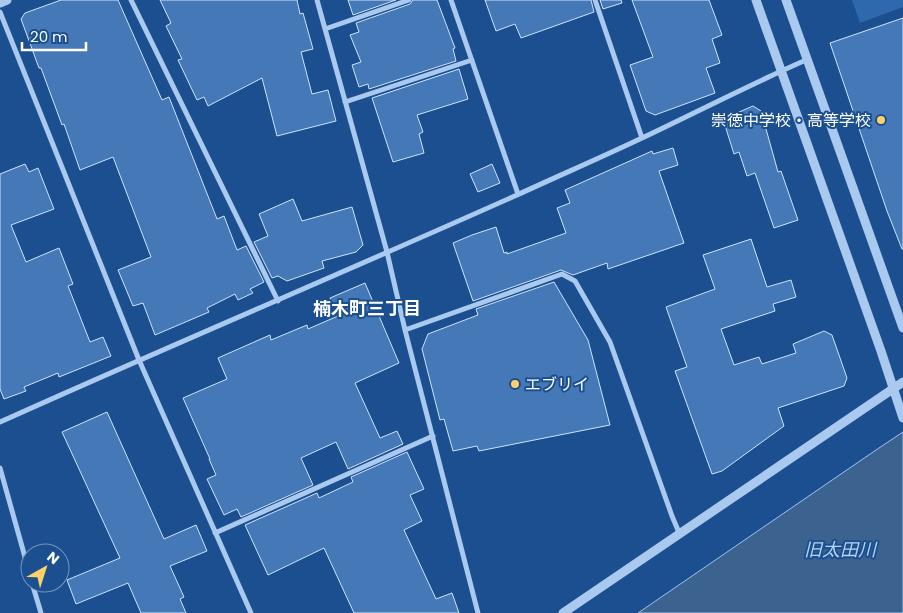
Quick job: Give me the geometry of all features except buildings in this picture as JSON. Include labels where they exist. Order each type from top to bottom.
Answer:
[{"type":"street","points":[[0,3],[7,0]]},
{"type":"street","points":[[131,0],[278,301]]},
{"type":"street","points":[[317,0],[387,252],[405,330],[478,613]]},
{"type":"street","points":[[325,29],[409,0]]},
{"type":"street","points":[[451,0],[518,194]]},
{"type":"street","points":[[595,0],[642,138]]},
{"type":"street","points":[[756,0],[903,417]]},
{"type":"street","points":[[786,0],[903,328]]},
{"type":"street","points":[[0,12],[139,360],[252,613]]},
{"type":"street","points":[[345,102],[472,60]]},
{"type":"street","points":[[0,422],[518,194],[642,138],[806,60]]},
{"type":"street","points":[[405,330],[562,274],[575,281],[610,342],[680,535]]},
{"type":"street","points":[[563,613],[903,382]]},
{"type":"street","points":[[215,533],[433,436]]},
{"type":"street","points":[[0,468],[21,543]]},
{"type":"street","points":[[35,593],[40,613]]},
{"type":"shaded area","points":[[852,0],[903,0],[903,7],[860,23]]},
{"type":"water","name":"旧太田川","points":[[903,432],[903,613],[638,613],[876,450]]},
{"type":"place","name":"崇徳中学校・高等学校","points":[[881,120]]},
{"type":"place","name":"エブリイ","points":[[515,384]]},
{"type":"district","name":"楠木町三丁目","points":[[367,309]]}]
